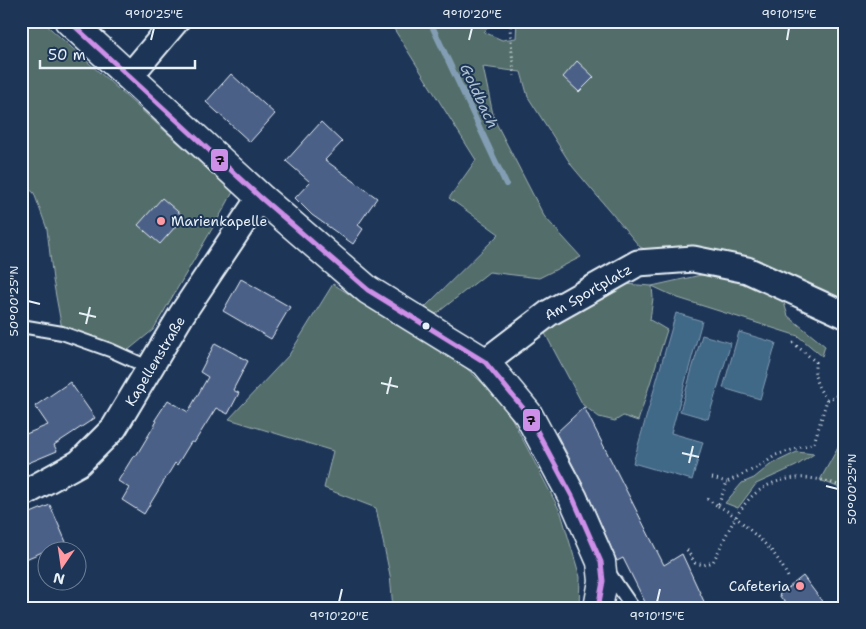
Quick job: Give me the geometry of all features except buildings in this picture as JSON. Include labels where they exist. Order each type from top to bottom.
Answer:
[{"type":"street","points":[[68,21],[260,197],[368,290],[485,362],[528,414],[573,498],[601,562],[603,581],[598,608]]},
{"type":"street","points":[[129,77],[176,21]]},
{"type":"street","name":"Kapellenstraße","points":[[21,494],[79,463],[114,428],[182,314],[260,197]]},
{"type":"street","name":"Am Sportplatz","points":[[485,362],[549,312],[638,264],[693,259],[747,270],[845,315]]},
{"type":"lane","points":[[21,326],[62,333],[110,350],[150,368]]},
{"type":"lane","points":[[601,562],[633,608]]},
{"type":"path","points":[[512,21],[510,28],[514,76]]},
{"type":"path","points":[[792,342],[816,362],[814,371],[818,388],[827,400]]},
{"type":"path","points":[[712,478],[727,482],[762,465],[776,455],[814,443],[827,400],[842,393],[845,387]]},
{"type":"path","points":[[687,550],[695,562],[704,565],[713,562],[744,505],[759,489],[776,480],[803,476],[845,488]]},
{"type":"path","points":[[718,506],[727,482]]},
{"type":"path","points":[[707,499],[737,517],[767,544],[779,560],[788,577]]},
{"type":"path","points":[[839,536],[845,534]]},
{"type":"green space","points":[[21,21],[42,21],[233,192],[153,330],[126,352],[62,329],[53,280],[47,229],[34,193],[21,182]]},
{"type":"green space","points":[[389,21],[494,21],[484,32],[502,40],[516,38],[517,21],[845,21],[845,307],[655,254],[640,247],[572,166],[528,97],[521,72],[483,67],[494,119],[544,216],[581,257],[539,278],[489,272],[436,314],[424,308],[499,234],[449,198],[476,160]]},
{"type":"green space","points":[[701,275],[741,280],[781,293],[788,316],[825,346],[822,356],[798,336],[678,298],[652,286]]},
{"type":"green space","points":[[609,283],[652,286],[653,298],[650,320],[667,330],[638,421],[623,416],[615,421],[599,417],[583,405],[540,324]]},
{"type":"green space","points":[[333,284],[463,365],[490,390],[510,415],[561,513],[580,577],[579,608],[393,608],[390,575],[376,508],[324,488],[333,451],[229,419],[289,355]]},
{"type":"green space","points":[[845,435],[845,490],[820,480]]},
{"type":"green space","points":[[797,452],[814,454],[796,466],[756,484],[738,508],[725,503],[742,483],[754,478],[770,465]]},
{"type":"water","points":[[676,313],[702,321],[671,433],[703,442],[692,480],[633,463]]},
{"type":"water","points":[[739,332],[776,343],[760,399],[723,388]]},
{"type":"water","points":[[702,335],[731,343],[708,419],[680,411]]},
{"type":"waterway","name":"Goldbach","points":[[426,21],[433,28],[506,184]]},
{"type":"transit line","name":"7","points":[[69,21],[260,197],[368,290],[485,362],[528,414],[573,498],[601,562],[603,581],[598,608]]},
{"type":"place","name":"Marienkapelle","points":[[161,221]]},
{"type":"place","name":"Cafeteria","points":[[800,586]]}]
